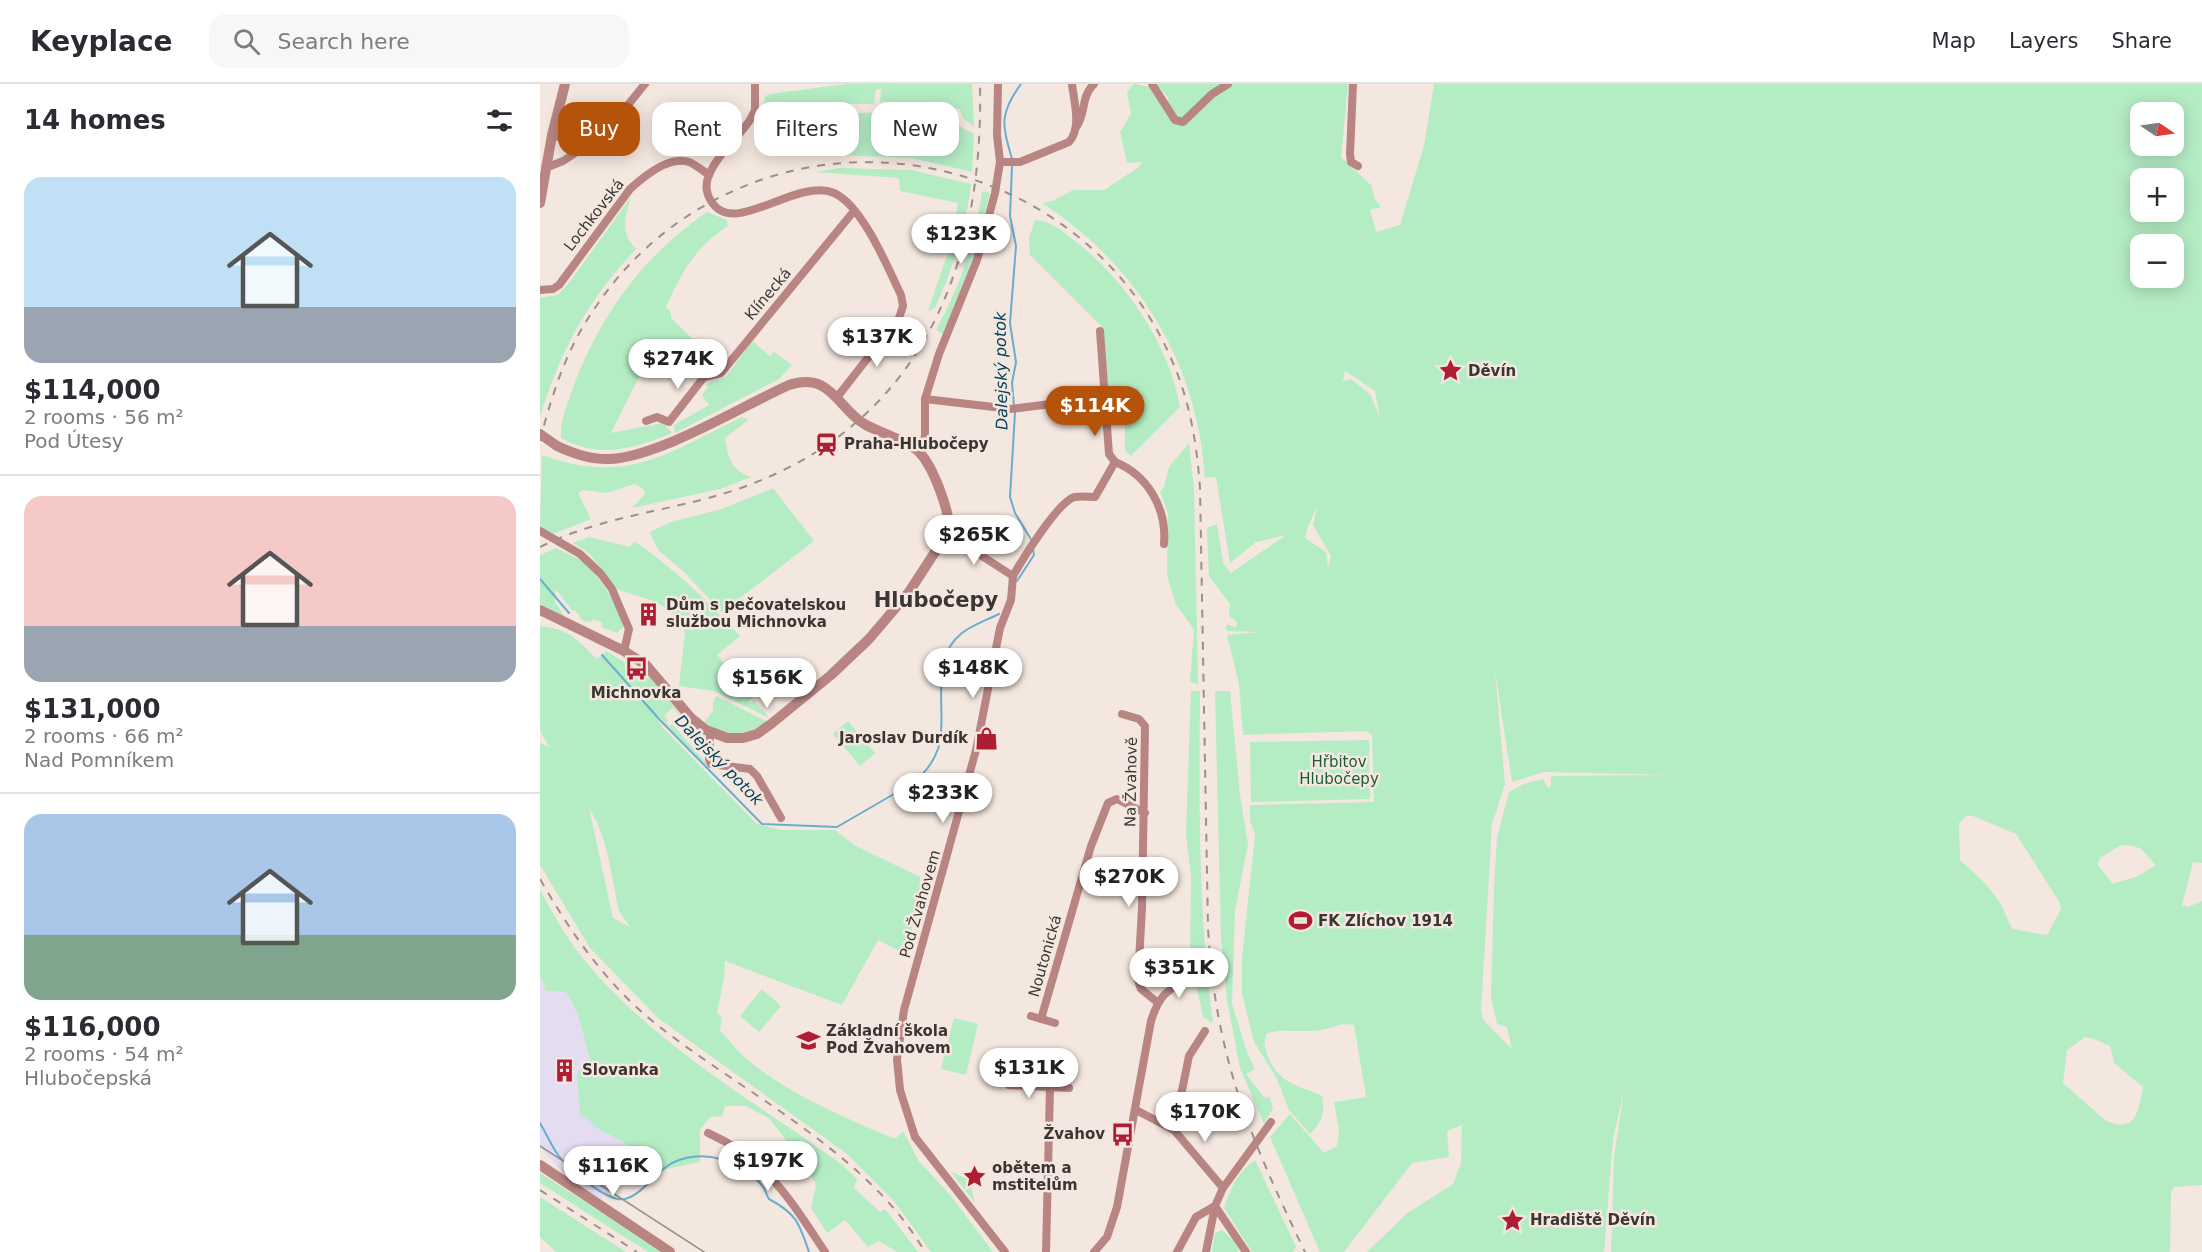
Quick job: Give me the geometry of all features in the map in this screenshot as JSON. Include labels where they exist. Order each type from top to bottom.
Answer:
[{"type":"street","points":[[552,135],[551,110],[559,84]]},
{"type":"street","points":[[540,203],[552,135],[565,84]]},
{"type":"street","points":[[629,102],[645,84]]},
{"type":"street","points":[[755,84],[755,110],[750,120],[709,175],[707,195],[715,208],[724,214],[740,214],[801,191],[833,192],[854,211],[869,233],[901,295],[903,306],[899,318],[838,396]]},
{"type":"street","points":[[918,450],[925,436],[925,399],[939,354],[977,260],[1004,162],[997,135],[998,84]]},
{"type":"street","points":[[1004,162],[1020,162],[1070,142],[1075,135],[1076,127],[1073,84],[1091,87],[1081,120],[1076,127]]},
{"type":"street","points":[[1152,84],[1175,120],[1183,122],[1212,94],[1228,84]]},
{"type":"street","points":[[1353,84],[1350,154],[1351,162],[1358,166]]},
{"type":"street","points":[[552,135],[558,137]]},
{"type":"street","points":[[548,167],[570,156]]},
{"type":"street","name":"Lochkovská","points":[[540,290],[553,289],[559,285],[630,189],[641,178],[677,161],[688,162],[709,175]]},
{"type":"street","name":"Klínecká","points":[[646,421],[657,417],[669,422],[704,376],[721,373],[854,211]]},
{"type":"street","points":[[1100,331],[1109,454],[1115,462],[1126,466],[1154,495],[1164,518],[1164,544]]},
{"type":"street","points":[[540,434],[557,446],[588,458],[619,458],[663,445],[795,383],[815,383],[838,396],[862,423],[918,450],[941,494],[949,520],[949,534],[897,608],[831,675],[757,734],[732,739],[710,733],[691,718],[655,673],[624,651],[540,609]]},
{"type":"street","points":[[925,399],[1015,409],[1106,397]]},
{"type":"street","points":[[949,534],[1013,576],[1034,542],[1067,501],[1075,497],[1095,497],[1115,462]]},
{"type":"street","points":[[540,531],[580,554],[601,574],[612,589],[629,629],[624,651]]},
{"type":"street","name":"Pod Žvahovem","points":[[1005,1252],[915,1137],[900,1090],[897,1059],[904,1010],[976,750],[1000,628],[1011,600],[1013,576]]},
{"type":"street","points":[[540,616],[565,623]]},
{"type":"street","name":"Na Žvahově","points":[[1122,714],[1139,719],[1145,726],[1145,813],[1138,980],[1141,989],[1156,1002]]},
{"type":"street","points":[[710,733],[709,759],[711,764],[750,769],[758,776],[781,818]]},
{"type":"street","name":"Noutonická","points":[[1041,1019],[1091,846],[1108,802],[1117,799],[1145,813]]},
{"type":"street","points":[[1094,1252],[1107,1237],[1112,1225],[1136,1110],[1150,1021],[1156,1002],[1168,989],[1189,979]]},
{"type":"street","name":"Noutonická","points":[[1031,1016],[1054,1023]]},
{"type":"street","points":[[1174,1130],[1189,1056],[1205,1031]]},
{"type":"street","points":[[1009,1085],[1069,1088]]},
{"type":"street","points":[[1046,1252],[1050,1087]]},
{"type":"street","points":[[1136,1110],[1174,1130],[1223,1188]]},
{"type":"street","points":[[1206,1252],[1215,1206],[1223,1188],[1271,1122]]},
{"type":"street","points":[[708,1133],[731,1143],[759,1163],[781,1187],[825,1252]]},
{"type":"street","points":[[540,1165],[670,1252]]},
{"type":"street","points":[[1177,1252],[1196,1217],[1215,1206]]},
{"type":"street","points":[[1215,1206],[1239,1237],[1246,1252]]},
{"type":"shaded area","points":[[540,975],[546,991],[566,992],[577,1011],[590,1059],[599,1129],[632,1147],[631,1176],[600,1200],[568,1179],[540,1147]]},
{"type":"green space","points":[[847,84],[972,84],[974,127],[963,118],[959,102],[880,102],[881,89],[876,90],[874,102],[871,104],[764,102],[765,97],[769,94]]},
{"type":"green space","points":[[1134,84],[1151,87],[1164,103],[1169,99],[1156,84],[1348,84],[1341,157],[1371,185],[1375,199],[1381,207],[1370,210],[1376,232],[1400,225],[1424,146],[1434,84],[2202,84],[2202,863],[2193,862],[2182,905],[2188,907],[2202,901],[2202,1185],[2174,1187],[2171,1192],[2170,1252],[1611,1252],[1614,1157],[1624,1091],[1613,1139],[1604,1252],[1367,1252],[1406,1214],[1453,1184],[1461,1163],[1462,1125],[1447,1131],[1449,1157],[1412,1163],[1344,1252],[1320,1252],[1270,1137],[1290,1114],[1324,1153],[1337,1146],[1339,1131],[1334,1102],[1366,1097],[1354,1025],[1339,1025],[1314,1031],[1267,1033],[1266,1050],[1272,1066],[1278,1073],[1290,1082],[1322,1096],[1322,1117],[1310,1134],[1289,1110],[1276,1077],[1254,1042],[1242,993],[1242,959],[1255,834],[1250,821],[1250,805],[1374,802],[1372,735],[1366,731],[1243,735],[1239,684],[1227,635],[1259,632],[1228,631],[1225,628],[1227,624],[1236,628],[1237,622],[1229,616],[1230,604],[1209,576],[1207,528],[1217,524],[1223,563],[1231,573],[1286,535],[1256,542],[1230,563],[1216,477],[1205,478],[1200,436],[1190,396],[1176,357],[1157,321],[1134,287],[1107,256],[1076,228],[1042,203],[1052,201],[1073,190],[1104,190],[1139,167],[1142,162],[1127,163],[1120,132],[1131,114],[1127,92]],"holes":[[[1345,371],[1375,391],[1380,418],[1370,394],[1351,379],[1343,381]],[[1317,507],[1313,525],[1331,556],[1328,568],[1326,552],[1305,538]],[[1495,671],[1512,782],[1544,772],[1671,775],[1551,776],[1551,786],[1548,788],[1543,779],[1524,784],[1509,792],[1497,838],[1491,998],[1497,1024],[1507,1027],[1512,1049],[1484,1021],[1481,1011],[1492,824],[1505,784]],[[1966,816],[1973,816],[2016,834],[2060,903],[2061,909],[2047,935],[2012,929],[2001,904],[1986,884],[1960,860],[1959,823]],[[2119,846],[2140,848],[2156,865],[2138,876],[2113,884],[2098,865],[2100,858]],[[2085,1037],[2110,1046],[2114,1063],[2143,1087],[2140,1104],[2134,1118],[2123,1125],[2105,1120],[2063,1083],[2067,1050]]]},
{"type":"green space","points":[[859,113],[871,113],[871,156],[959,156],[959,126],[974,133],[972,172],[912,158],[858,156]]},
{"type":"green space","points":[[840,168],[911,170],[971,184],[958,247],[935,308],[928,311],[949,249],[958,203],[900,191],[899,178],[815,172]]},
{"type":"green space","points":[[982,191],[990,193],[973,258],[943,334],[936,330],[966,263],[976,227]]},
{"type":"green space","points":[[631,197],[625,224],[628,237],[636,249],[603,288],[578,327],[557,369],[540,417],[540,298],[558,295],[569,283]]},
{"type":"green space","points":[[707,212],[727,220],[728,226],[698,251],[666,307],[671,313],[671,318],[705,351],[691,363],[682,354],[672,350],[660,351],[649,357],[611,433],[663,423],[672,433],[630,447],[603,450],[575,444],[561,438],[563,418],[574,385],[597,334],[611,310],[644,267],[663,247]]},
{"type":"green space","points":[[1035,220],[1047,222],[1061,230],[1111,275],[1142,315],[1166,360],[1180,407],[1131,456],[1125,450],[1125,414],[1111,410],[1102,327],[1030,255],[1029,238]]},
{"type":"green space","points":[[752,341],[770,356],[774,352],[792,365],[779,379],[675,433],[674,425],[709,405],[702,395],[708,387],[706,384],[726,377]]},
{"type":"green space","points":[[742,417],[748,420],[725,438],[735,467],[751,477],[720,489],[632,508],[645,494],[643,489],[635,484],[606,493],[583,490],[578,493],[591,519],[553,534],[540,528],[542,455],[572,464],[599,467],[623,466],[668,453]]},
{"type":"green space","points":[[1189,443],[1194,488],[1198,684],[1190,682],[1194,629],[1176,605],[1167,575],[1168,513],[1160,492],[1164,487],[1169,467]]},
{"type":"green space","points":[[773,488],[814,541],[722,612],[683,571],[658,550],[650,532],[671,522],[722,509]]},
{"type":"green space","points":[[589,537],[630,547],[634,541],[677,574],[716,610],[740,636],[717,655],[752,698],[750,703],[754,700],[760,707],[759,709],[762,709],[769,718],[714,691],[679,686],[685,633],[676,617],[667,608],[653,601],[616,589],[589,553],[573,543]]},
{"type":"green space","points":[[556,548],[582,561],[594,572],[615,606],[623,629],[621,628],[617,633],[601,627],[603,623],[593,619],[591,622],[583,621],[574,609],[572,611],[556,589],[555,602],[564,616],[540,604],[540,555]]},
{"type":"green space","points":[[540,626],[566,633],[597,659],[606,651],[651,678],[682,717],[706,738],[694,732],[673,708],[664,715],[667,723],[670,726],[672,724],[710,767],[708,769],[658,715],[657,718],[663,728],[757,824],[781,830],[835,830],[854,845],[920,877],[921,894],[905,954],[878,940],[842,1005],[725,961],[717,1013],[722,1017],[720,1031],[749,1061],[782,1085],[895,1139],[903,1131],[918,1160],[951,1196],[993,1252],[931,1252],[894,1201],[847,1154],[658,1018],[590,948],[540,865],[540,743],[549,747],[540,731]],"holes":[[[589,808],[608,856],[619,910],[630,927],[613,918]]]},
{"type":"green space","points":[[1191,691],[1200,691],[1202,898],[1213,1023],[1203,1017],[1190,954],[1191,876],[1186,835]]},
{"type":"green space","points":[[1215,691],[1230,691],[1240,795],[1248,844],[1235,911],[1232,1004],[1248,1055],[1255,1069],[1246,1074],[1264,1097],[1270,1098],[1273,1108],[1264,1124],[1240,1068],[1227,1000],[1221,940]]},
{"type":"green space","points":[[716,696],[768,722],[753,730],[735,734],[718,732],[705,721],[713,711]]},
{"type":"green space","points":[[848,721],[875,753],[860,766],[833,734]]},
{"type":"green space","name":"Hřbitov Hlubočepy","points":[[1369,740],[1370,799],[1251,802],[1250,742]]},
{"type":"green space","points":[[540,890],[581,956],[638,1016],[703,1068],[840,1163],[857,1179],[854,1188],[880,1212],[885,1209],[918,1252],[897,1252],[879,1241],[868,1247],[845,1220],[827,1233],[811,1208],[816,1186],[808,1168],[769,1118],[746,1106],[725,1106],[722,1116],[710,1117],[700,1130],[700,1162],[631,1176],[632,1147],[599,1129],[580,1114],[577,1073],[590,1059],[577,1011],[566,992],[546,991],[540,975]]},
{"type":"green space","points":[[762,989],[781,1006],[759,1032],[740,1016]]},
{"type":"green space","points":[[954,1018],[978,1024],[966,1075],[941,1069]]},
{"type":"green space","points":[[1255,1160],[1296,1247],[1293,1252],[1252,1252],[1224,1208],[1235,1181]]},
{"type":"green space","points":[[975,1169],[981,1177],[971,1186],[975,1203],[950,1171],[965,1178]]},
{"type":"green space","points":[[540,1173],[664,1252],[648,1252],[540,1183]]},
{"type":"green space","points":[[540,1197],[626,1252],[556,1252],[540,1237]]},
{"type":"green space","points":[[1222,1230],[1234,1241],[1239,1252],[1212,1252],[1215,1233]]},
{"type":"waterway","name":"Dalejský potok","points":[[1012,159],[1004,120],[1009,103],[1021,84]]},
{"type":"waterway","name":"Dalejský potok","points":[[1012,165],[1010,216],[1016,246],[1010,323],[1016,362],[1012,383],[1014,406]]},
{"type":"waterway","name":"Dalejský potok","points":[[1015,412],[1010,497],[1015,513],[1032,541]]},
{"type":"waterway","name":"Dalejský potok","points":[[1017,581],[1034,555],[1033,550]]},
{"type":"waterway","name":"Dalejský potok","points":[[540,579],[569,613]]},
{"type":"waterway","name":"Dalejský potok","points":[[602,655],[660,720],[762,824],[837,827],[913,783],[928,768],[938,749],[941,735],[941,688],[945,657],[951,644],[962,633],[999,614]]},
{"type":"waterway","points":[[540,1123],[558,1155],[570,1168],[588,1183],[617,1199],[632,1196],[666,1167],[684,1159],[709,1157],[734,1164],[755,1178],[764,1188],[769,1199],[796,1220],[809,1252]]},
{"type":"tram line","points":[[540,1146],[704,1252]]},
{"type":"railway","points":[[540,547],[588,528],[735,490],[799,462],[852,426],[895,382],[929,332],[953,276],[970,216],[978,151],[980,84]]},
{"type":"railway","points":[[540,441],[569,353],[597,305],[632,262],[652,243],[697,210],[746,185],[773,176],[833,164],[893,163],[952,173],[1008,193],[1060,223],[1106,262],[1144,308],[1173,363],[1192,424],[1200,488],[1208,927],[1212,973],[1218,1016],[1238,1095],[1285,1211],[1305,1252]]},
{"type":"railway","points":[[540,879],[577,938],[621,992],[656,1024],[690,1050],[838,1154],[871,1184],[900,1216],[925,1252]]},
{"type":"railway","points":[[540,1190],[637,1252]]},
{"type":"place","name":"Děvín","points":[[1450,371]]},
{"type":"place","name":"Praha-Hlubočepy","points":[[826,444]]},
{"type":"place","name":"Dům s pečovatelskou službou Michnovka","points":[[648,614]]},
{"type":"place","name":"Michnovka","points":[[636,669]]},
{"type":"place","name":"Jaroslav Durdík","points":[[986,738]]},
{"type":"place","name":"FK Zlíchov 1914","points":[[1300,921]]},
{"type":"place","name":"Základní škola Pod Žvahovem","points":[[808,1040]]},
{"type":"place","name":"Slovanka","points":[[564,1070]]},
{"type":"place","name":"Žvahov","points":[[1123,1134]]},
{"type":"place","name":"obětem a mstitelům","points":[[974,1177]]},
{"type":"place","name":"Hradiště Děvín","points":[[1512,1220]]},
{"type":"district","name":"Hlubočepy","points":[[936,600]]}]
